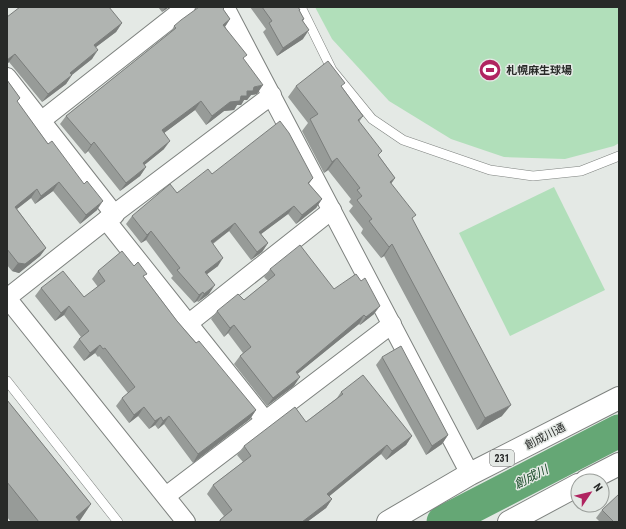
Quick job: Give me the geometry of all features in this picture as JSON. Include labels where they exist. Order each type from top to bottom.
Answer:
[{"type":"highway","name":"創成川通","points":[[388,522],[470,474],[619,398]]},
{"type":"highway","points":[[602,473],[619,464]]},
{"type":"highway","points":[[509,522],[570,489]]},
{"type":"street","points":[[42,120],[186,7]]},
{"type":"street","points":[[225,7],[470,474]]},
{"type":"street","points":[[7,78],[42,120],[189,323],[265,420]]},
{"type":"street","points":[[186,522],[166,496],[13,317],[7,298],[111,217],[272,96]]},
{"type":"street","points":[[189,323],[332,210]]},
{"type":"street","points":[[166,496],[392,324]]},
{"type":"lane","points":[[301,7],[332,70],[372,119],[404,140],[490,170],[533,176],[581,171],[619,156]]},
{"type":"lane","points":[[7,380],[118,522]]},
{"type":"green space","name":"札幌麻生球場","points":[[315,7],[619,7],[619,143],[614,146],[565,159],[504,157],[451,139],[389,101],[332,39]]},
{"type":"green space","points":[[554,187],[605,290],[510,336],[459,233]]},
{"type":"building","points":[[20,7],[109,7],[122,23],[94,45],[98,50],[70,73],[72,75],[48,94],[15,54],[7,60],[7,17]]},
{"type":"building","points":[[199,7],[224,7],[223,9],[230,19],[223,25],[247,55],[243,58],[263,85],[254,87],[253,91],[247,91],[247,96],[241,96],[240,101],[230,102],[212,116],[201,101],[162,130],[170,141],[143,163],[146,167],[126,183],[94,142],[91,145],[66,116],[176,28],[174,26]]},
{"type":"building","points":[[262,7],[298,7],[304,19],[302,20],[309,30],[283,48],[269,23],[272,21]]},
{"type":"building","points":[[328,61],[345,83],[341,86],[363,116],[358,120],[382,151],[378,155],[395,178],[390,182],[416,215],[412,218],[511,405],[485,418],[392,244],[389,247],[369,221],[372,219],[357,200],[362,196],[357,190],[360,188],[337,158],[332,162],[310,119],[318,114],[296,86]]},
{"type":"building","points":[[7,80],[20,98],[17,101],[48,144],[52,141],[84,184],[87,181],[103,201],[86,215],[59,182],[41,196],[37,189],[15,207],[46,248],[25,264],[18,263],[7,249]]},
{"type":"building","points":[[280,121],[289,133],[313,178],[308,183],[322,199],[302,215],[294,206],[259,232],[268,243],[257,252],[235,223],[211,241],[223,258],[205,272],[215,285],[204,294],[203,292],[199,295],[177,270],[180,268],[151,231],[147,235],[132,216],[170,184],[177,193],[208,169],[212,174]]},
{"type":"building","points":[[300,245],[334,289],[356,274],[361,281],[365,278],[380,306],[366,317],[364,315],[296,372],[300,377],[273,398],[240,356],[251,347],[234,325],[230,328],[217,311],[238,294],[244,300],[275,275],[270,269]]},
{"type":"building","points":[[122,251],[134,266],[138,262],[147,274],[143,276],[177,321],[196,343],[199,341],[256,410],[198,454],[169,416],[163,421],[161,417],[155,421],[144,407],[134,415],[122,398],[135,387],[105,348],[103,349],[100,345],[90,353],[79,339],[89,331],[69,306],[61,313],[41,288],[63,271],[84,297],[105,281],[98,271]]},
{"type":"building","points":[[401,346],[448,435],[432,446],[382,357]]},
{"type":"building","points":[[363,375],[412,436],[392,451],[387,445],[327,494],[332,499],[302,522],[221,522],[220,520],[232,510],[213,485],[251,456],[244,446],[295,407],[306,422],[343,394],[341,392]]},
{"type":"building","points":[[7,400],[91,504],[76,517],[80,522],[39,522],[7,482]]},
{"type":"building","points":[[619,494],[619,522],[612,522],[613,521],[605,513],[610,513],[610,502]]},
{"type":"waterway","name":"創成川","points":[[443,522],[619,431]]},
{"type":"place","name":"札幌麻生球場","points":[[490,70]]}]
